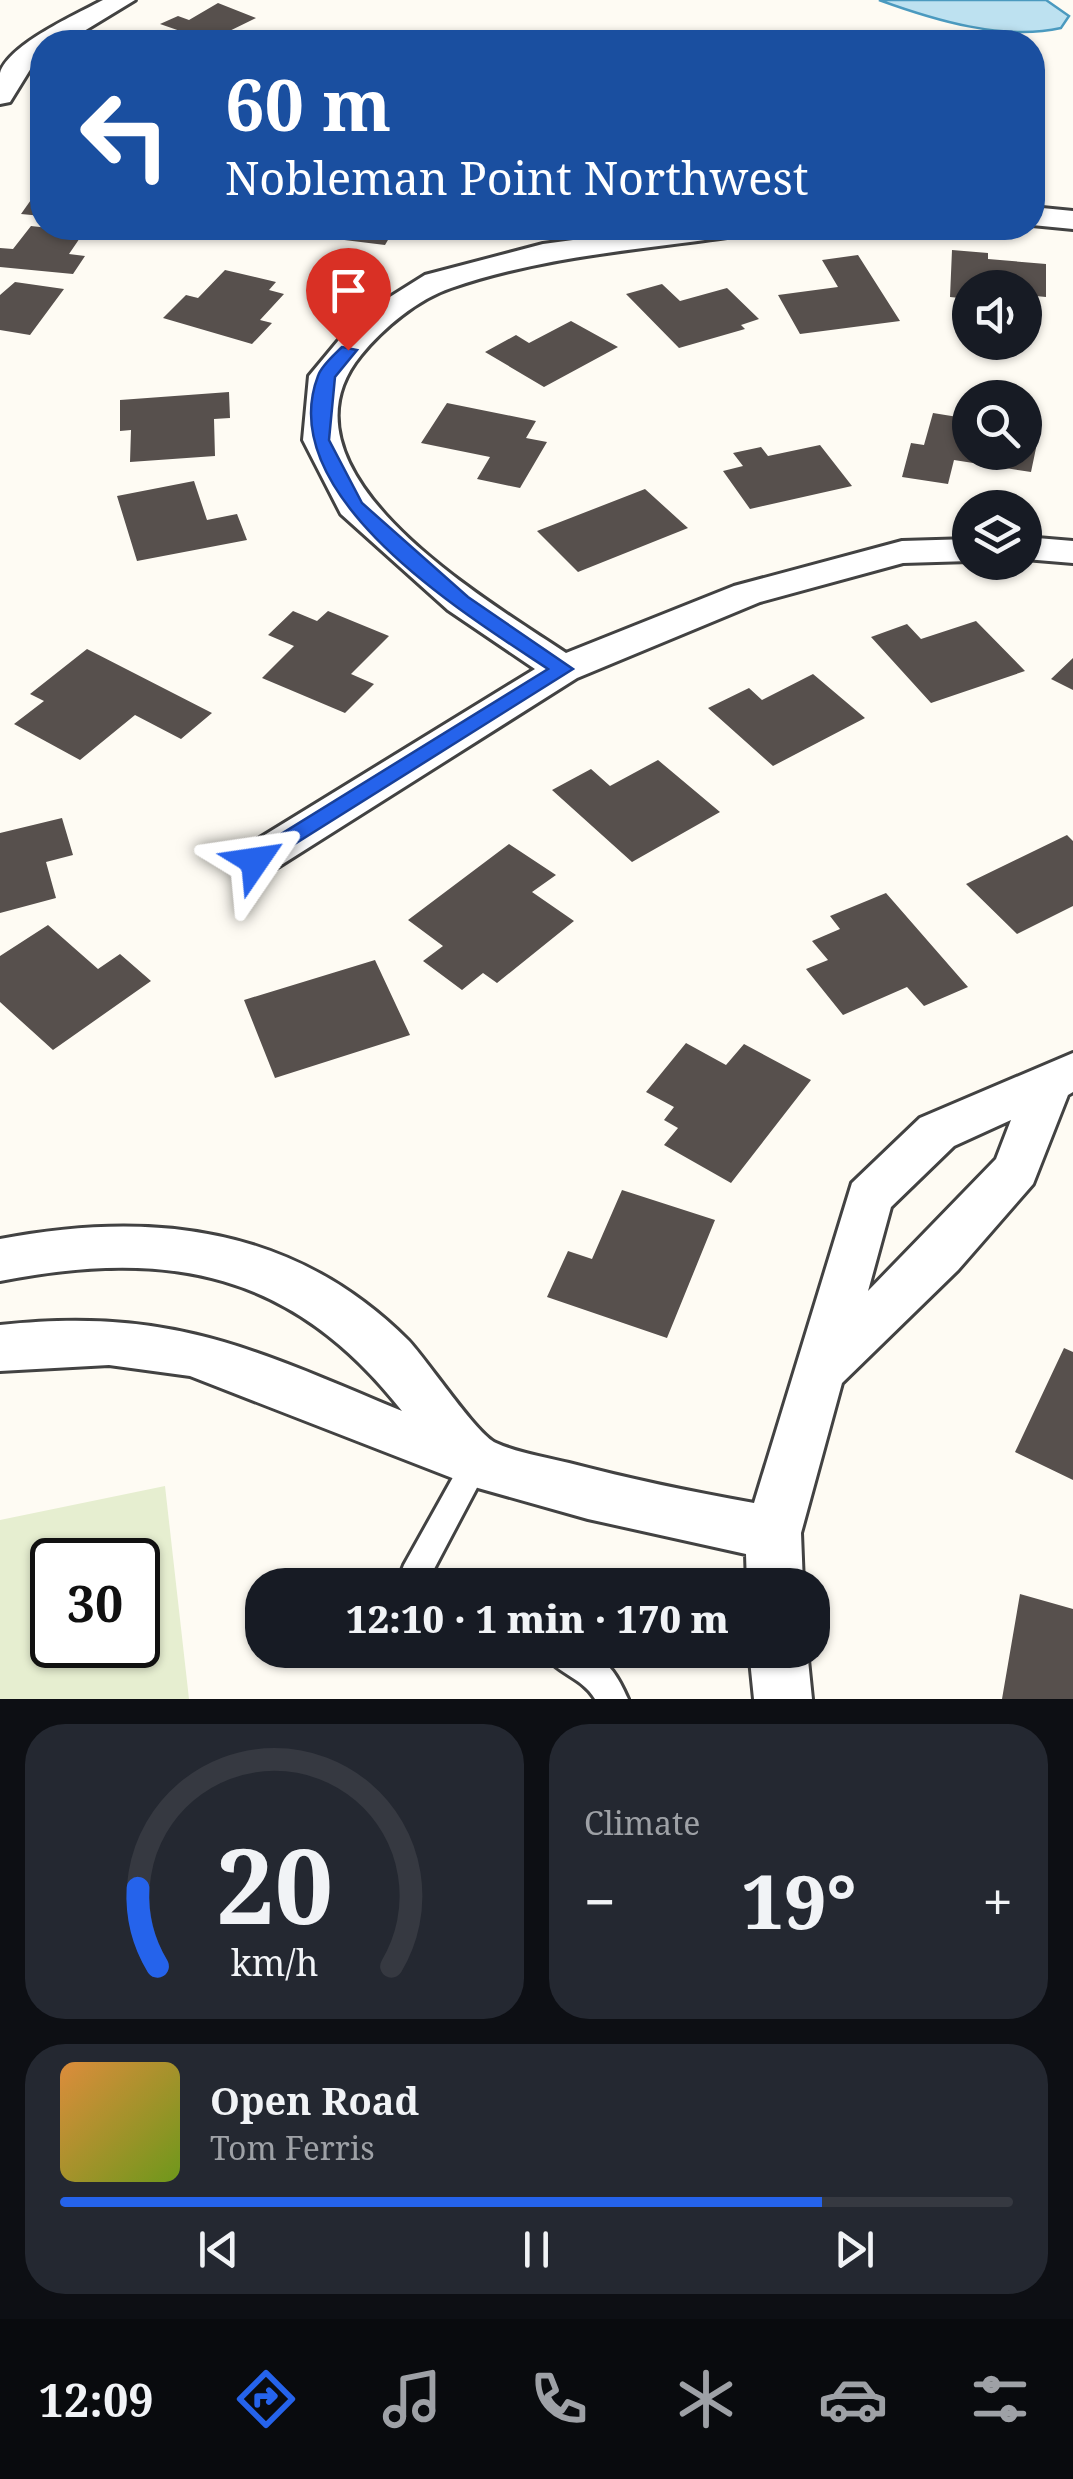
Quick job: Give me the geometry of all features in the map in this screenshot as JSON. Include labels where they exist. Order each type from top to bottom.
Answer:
[{"type":"street","points":[[70,30],[122,0]]},
{"type":"street","points":[[0,96],[20,63],[30,55]]},
{"type":"street","points":[[1045,217],[1073,220]]},
{"type":"street","points":[[535,240],[436,282],[369,324],[326,376],[320,440],[354,506],[460,602],[563,669]]},
{"type":"street","points":[[1042,549],[1073,552]]},
{"type":"street","points":[[255,861],[563,669],[747,594],[902,552],[952,551]]},
{"type":"street","points":[[815,1375],[940,1255],[1016,1170],[1061,1077]]},
{"type":"street","points":[[0,1348],[65,1340],[135,1343],[216,1360],[476,1463],[667,1514],[774,1559],[815,1375],[869,1198],[937,1132],[1061,1077]]},
{"type":"street","points":[[0,1260],[40,1250],[156,1242],[216,1252],[272,1271],[332,1307],[388,1354],[476,1463]]},
{"type":"street","points":[[780,1668],[783,1699]]},
{"type":"lane","points":[[418,1568],[476,1463]]},
{"type":"lane","points":[[588,1668],[598,1674],[612,1699]]},
{"type":"green space","points":[[165,1486],[189,1699],[0,1699],[0,1520]]},
{"type":"water","points":[[879,0],[1046,0],[1069,16],[1061,28],[992,30],[922,15]]},
{"type":"building","points":[[218,3],[256,18],[231,30],[177,30],[160,24],[178,16],[189,20]]},
{"type":"building","points":[[30,227],[30,240],[79,240],[69,254],[85,256],[73,274],[0,267],[0,248],[13,249]]},
{"type":"building","points":[[344,240],[388,240],[385,245]]},
{"type":"building","points":[[952,250],[988,253],[988,259],[1046,264],[1046,297],[1042,297],[1042,270],[952,270],[950,297]]},
{"type":"building","points":[[858,255],[900,321],[800,334],[778,295],[838,287],[822,260]]},
{"type":"building","points":[[225,270],[276,282],[269,290],[284,294],[260,320],[272,323],[252,344],[163,318],[186,295],[198,298]]},
{"type":"building","points":[[15,282],[64,289],[30,335],[0,330],[0,295]]},
{"type":"building","points":[[662,284],[680,301],[727,288],[759,319],[741,325],[745,329],[679,348],[626,294]]},
{"type":"building","points":[[571,321],[618,347],[544,387],[485,352],[516,335],[529,343]]},
{"type":"building","points":[[229,392],[230,418],[214,419],[215,456],[130,462],[131,430],[120,431],[120,400]]},
{"type":"building","points":[[447,403],[536,421],[526,438],[547,442],[520,488],[477,479],[490,457],[421,443]]},
{"type":"building","points":[[933,413],[952,416],[952,468],[948,484],[902,477],[911,443],[924,445]]},
{"type":"building","points":[[820,445],[852,486],[750,509],[723,471],[743,466],[733,453],[761,447],[768,456]]},
{"type":"building","points":[[194,481],[207,520],[237,514],[247,540],[137,561],[117,496]]},
{"type":"building","points":[[645,489],[688,528],[578,572],[537,531]]},
{"type":"building","points":[[293,611],[317,621],[328,611],[389,636],[351,674],[374,684],[345,713],[262,678],[294,646],[268,635]]},
{"type":"building","points":[[976,621],[1025,671],[931,703],[871,637],[907,624],[921,639]]},
{"type":"building","points":[[87,649],[212,713],[181,739],[135,715],[80,760],[14,724],[44,701],[30,694]]},
{"type":"building","points":[[1073,658],[1073,690],[1051,679]]},
{"type":"building","points":[[813,674],[865,718],[773,766],[708,708],[749,688],[762,700]]},
{"type":"building","points":[[658,760],[720,812],[632,862],[552,790],[591,769],[610,786]]},
{"type":"building","points":[[62,818],[73,855],[46,862],[56,898],[0,913],[0,833]]},
{"type":"building","points":[[1067,835],[1073,841],[1073,906],[1017,934],[966,884]]},
{"type":"building","points":[[509,844],[556,875],[532,892],[574,921],[497,983],[483,973],[462,990],[423,961],[443,946],[408,920]]},
{"type":"building","points":[[886,893],[968,987],[924,1006],[907,987],[843,1015],[806,969],[828,960],[812,941],[840,929],[830,916]]},
{"type":"building","points":[[48,925],[98,969],[120,954],[151,981],[53,1050],[0,1002],[0,956]]},
{"type":"building","points":[[375,960],[410,1035],[275,1078],[244,1000]]},
{"type":"building","points":[[686,1043],[726,1065],[744,1044],[811,1080],[731,1183],[664,1145],[678,1128],[664,1120],[674,1107],[646,1092]]},
{"type":"building","points":[[622,1190],[715,1220],[667,1338],[547,1297],[568,1251],[592,1259]]},
{"type":"building","points":[[1064,1348],[1073,1352],[1073,1480],[1015,1452]]},
{"type":"building","points":[[1020,1594],[1073,1609],[1073,1699],[1002,1699]]},
{"type":"route","points":[[255,861],[563,669],[460,602],[354,506],[320,440],[326,376],[348,350]]}]
